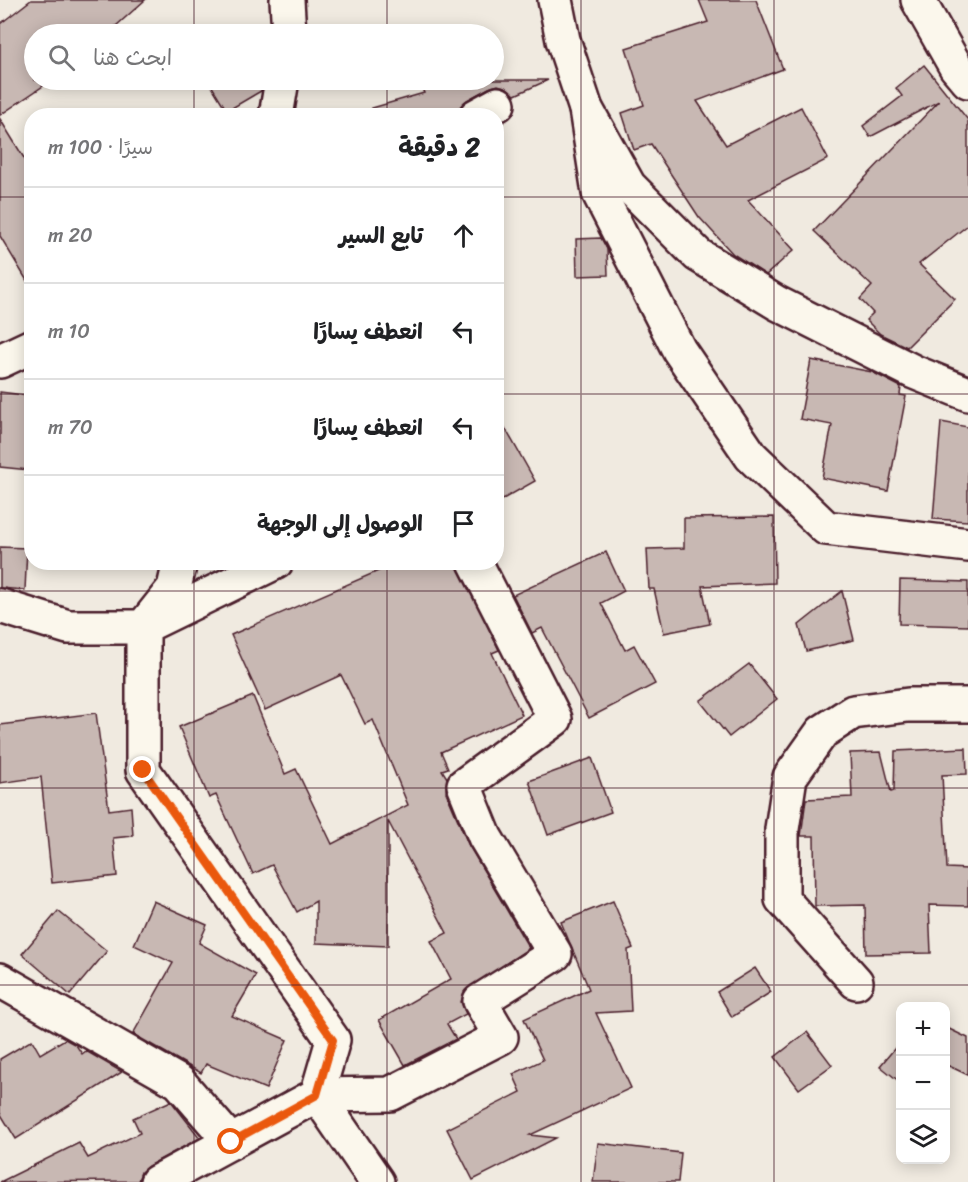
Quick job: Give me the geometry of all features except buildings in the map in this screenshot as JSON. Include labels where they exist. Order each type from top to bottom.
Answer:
[{"type":"street","points":[[286,0],[288,24]]},
{"type":"street","points":[[555,0],[562,40],[586,109],[629,186],[698,255],[777,303],[914,372],[968,394]]},
{"type":"street","points":[[918,0],[956,67],[968,81]]},
{"type":"street","points":[[277,108],[280,90]]},
{"type":"street","points":[[586,109],[599,193],[679,350],[751,456],[826,528],[968,545]]},
{"type":"street","points":[[0,361],[24,350]]},
{"type":"street","points":[[178,570],[174,588],[143,627],[143,770],[333,1040],[317,1095]]},
{"type":"street","points":[[0,606],[68,627],[143,627],[260,570]]},
{"type":"street","points":[[157,1182],[317,1095],[390,1094],[501,1037],[480,1001],[555,954],[485,837],[464,785],[555,718],[480,570]]},
{"type":"street","points":[[856,982],[782,899],[782,829],[790,777],[822,732],[853,712],[908,705],[968,705]]},
{"type":"street","points":[[0,980],[180,1082],[231,1142]]},
{"type":"street","points":[[317,1095],[377,1182]]},
{"type":"route","points":[[143,770],[333,1040],[317,1095],[231,1142]]}]
